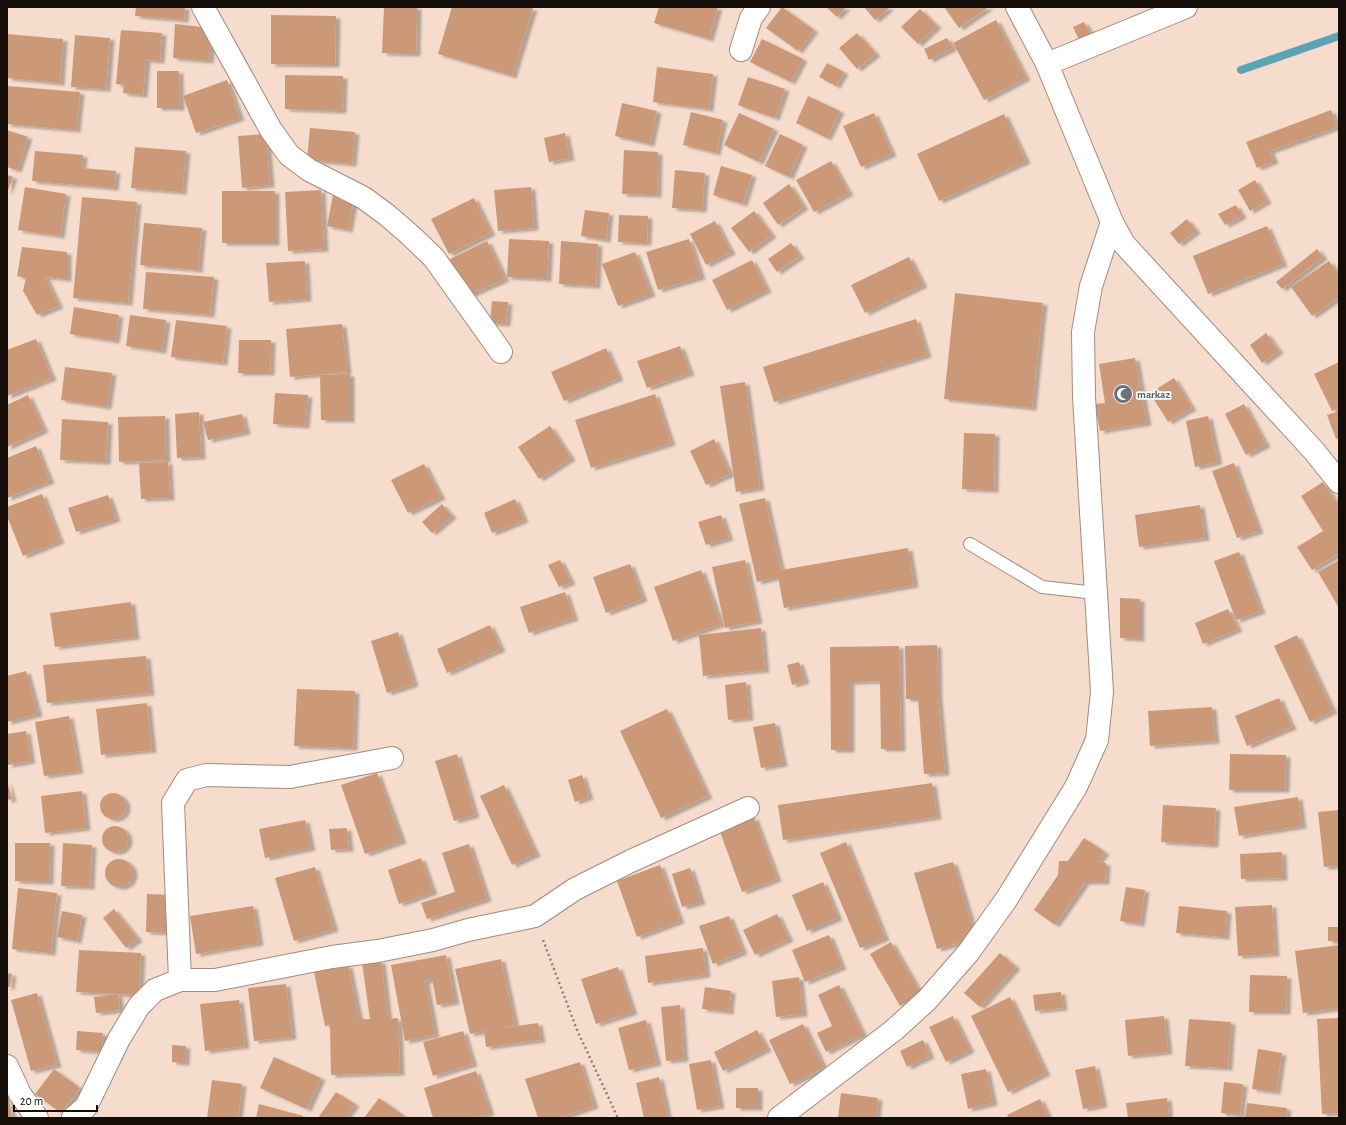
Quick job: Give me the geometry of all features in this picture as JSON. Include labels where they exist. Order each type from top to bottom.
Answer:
[{"type":"street","points":[[203,7],[271,130],[289,154],[309,170],[364,198],[409,234],[434,258],[501,352]]},
{"type":"street","points":[[741,50],[751,18],[759,7]]},
{"type":"street","points":[[1017,7],[1047,64],[1112,222],[1124,244],[1314,451],[1339,482]]},
{"type":"street","points":[[1047,64],[1186,7]]},
{"type":"street","points":[[779,1118],[894,1030],[947,979],[968,954],[1006,900],[1076,787],[1097,740],[1102,692],[1084,397],[1083,332],[1090,286],[1112,222]]},
{"type":"street","points":[[180,980],[173,803],[187,780],[206,775],[290,777],[392,758]]},
{"type":"street","points":[[73,1118],[86,1107],[119,1039],[139,1006],[155,990],[180,980],[215,980],[332,957],[378,951],[433,940],[468,930],[535,916],[575,889],[631,861],[748,808]]},
{"type":"street","points":[[7,1066],[20,1094],[36,1118]]},
{"type":"lane","points":[[970,544],[1042,587],[1096,593]]},
{"type":"path","points":[[535,916],[563,998],[618,1118]]},
{"type":"building","points":[[136,7],[185,7],[184,20],[135,16]]},
{"type":"building","points":[[384,7],[417,7],[416,54],[382,53]]},
{"type":"building","points":[[452,7],[533,8],[512,76],[438,54]]},
{"type":"building","points":[[659,7],[718,7],[709,39],[654,23]]},
{"type":"building","points":[[782,7],[814,30],[798,51],[766,28]]},
{"type":"building","points":[[826,7],[846,7],[837,17]]},
{"type":"building","points":[[864,7],[889,7],[889,8],[875,20]]},
{"type":"building","points":[[944,7],[989,7],[959,28]]},
{"type":"building","points":[[920,9],[937,26],[918,44],[901,27]]},
{"type":"building","points":[[271,15],[336,16],[335,65],[271,64]]},
{"type":"building","points":[[996,20],[1026,78],[984,100],[953,43]]},
{"type":"building","points":[[1084,22],[1091,34],[1079,40],[1073,27]]},
{"type":"building","points":[[175,24],[212,28],[209,61],[173,58]]},
{"type":"building","points":[[121,30],[162,33],[160,61],[146,60],[143,95],[123,93],[124,85],[116,84]]},
{"type":"building","points":[[857,33],[876,54],[857,69],[839,48]]},
{"type":"building","points":[[7,34],[63,39],[60,83],[7,78]]},
{"type":"building","points":[[75,35],[110,38],[106,89],[71,87]]},
{"type":"building","points":[[947,38],[953,48],[929,60],[924,49]]},
{"type":"building","points":[[762,39],[803,59],[791,82],[750,62]]},
{"type":"building","points":[[827,63],[844,72],[836,86],[819,77]]},
{"type":"building","points":[[657,67],[713,74],[709,109],[653,102]]},
{"type":"building","points":[[157,71],[179,71],[180,108],[157,108]]},
{"type":"building","points":[[285,75],[343,76],[342,111],[285,109]]},
{"type":"building","points":[[748,77],[785,89],[775,118],[738,105]]},
{"type":"building","points":[[227,80],[240,118],[196,133],[183,96]]},
{"type":"building","points":[[7,86],[80,92],[76,130],[7,124]]},
{"type":"building","points":[[808,96],[840,111],[827,138],[796,123]]},
{"type":"building","points":[[622,103],[657,111],[650,144],[615,136]]},
{"type":"building","points":[[1331,110],[1337,127],[1270,151],[1274,161],[1257,168],[1246,142]]},
{"type":"building","points":[[691,112],[723,120],[716,153],[683,145]]},
{"type":"building","points":[[739,113],[774,129],[759,162],[724,145]]},
{"type":"building","points":[[874,113],[892,154],[861,167],[843,126]]},
{"type":"building","points":[[1004,114],[1026,161],[939,201],[917,154]]},
{"type":"building","points":[[310,128],[355,132],[352,164],[307,160]]},
{"type":"building","points":[[7,130],[28,137],[17,170],[7,167]]},
{"type":"building","points":[[565,133],[570,158],[549,162],[544,138]]},
{"type":"building","points":[[266,134],[270,185],[242,188],[238,136]]},
{"type":"building","points":[[780,134],[803,145],[789,177],[765,166]]},
{"type":"building","points":[[135,147],[186,151],[182,192],[131,188]]},
{"type":"building","points":[[624,150],[658,152],[657,195],[622,194]]},
{"type":"building","points":[[35,151],[83,155],[82,168],[116,171],[114,188],[32,181]]},
{"type":"building","points":[[831,161],[849,193],[814,212],[796,180]]},
{"type":"building","points":[[721,166],[752,175],[743,204],[713,195]]},
{"type":"building","points":[[675,170],[705,173],[702,210],[672,208]]},
{"type":"building","points":[[7,175],[13,177],[7,193]]},
{"type":"building","points":[[1255,180],[1267,201],[1250,211],[1238,190]]},
{"type":"building","points":[[789,184],[804,207],[778,225],[763,203]]},
{"type":"building","points":[[25,187],[66,194],[60,236],[18,230]]},
{"type":"building","points":[[531,187],[534,228],[498,231],[494,190]]},
{"type":"building","points":[[321,190],[324,249],[288,251],[285,192]]},
{"type":"building","points":[[222,191],[275,191],[275,243],[222,243]]},
{"type":"building","points":[[333,195],[354,199],[348,230],[327,226]]},
{"type":"building","points":[[82,197],[137,202],[128,303],[73,298]]},
{"type":"building","points":[[474,198],[491,233],[449,254],[431,219]]},
{"type":"building","points":[[1236,205],[1242,216],[1225,225],[1218,214]]},
{"type":"building","points":[[585,210],[609,213],[606,240],[581,236]]},
{"type":"building","points":[[754,211],[772,235],[749,252],[731,228]]},
{"type":"building","points":[[619,215],[648,216],[647,243],[618,242]]},
{"type":"building","points":[[1187,219],[1196,231],[1179,244],[1170,233]]},
{"type":"building","points":[[715,221],[731,252],[706,265],[690,234]]},
{"type":"building","points":[[144,223],[202,228],[198,270],[140,265]]},
{"type":"building","points":[[1267,226],[1283,264],[1208,294],[1193,256]]},
{"type":"building","points":[[509,239],[549,241],[547,279],[507,277]]},
{"type":"building","points":[[689,239],[701,277],[658,290],[646,252]]},
{"type":"building","points":[[487,241],[505,279],[467,296],[450,259]]},
{"type":"building","points":[[561,241],[598,244],[596,286],[559,284]]},
{"type":"building","points":[[791,243],[800,256],[777,272],[768,259]]},
{"type":"building","points":[[22,247],[67,252],[67,279],[45,277],[59,306],[37,315],[23,291],[26,278],[17,276]]},
{"type":"building","points":[[1317,249],[1323,257],[1282,289],[1276,282]]},
{"type":"building","points":[[635,252],[651,294],[618,306],[602,264]]},
{"type":"building","points":[[909,257],[923,285],[865,313],[851,285]]},
{"type":"building","points":[[752,260],[767,290],[727,310],[712,280]]},
{"type":"building","points":[[305,261],[307,299],[269,302],[266,263]]},
{"type":"building","points":[[1329,261],[1339,275],[1339,297],[1312,316],[1291,287]]},
{"type":"building","points":[[146,272],[214,277],[210,315],[143,309]]},
{"type":"building","points":[[955,293],[1043,303],[1032,408],[944,399]]},
{"type":"building","points":[[492,301],[508,302],[506,324],[490,323]]},
{"type":"building","points":[[74,307],[119,315],[115,341],[70,334]]},
{"type":"building","points":[[130,315],[166,320],[162,351],[126,346]]},
{"type":"building","points":[[916,319],[927,355],[774,402],[763,367]]},
{"type":"building","points":[[176,320],[227,326],[223,363],[171,357]]},
{"type":"building","points":[[342,324],[347,372],[290,377],[286,329]]},
{"type":"building","points":[[1266,333],[1279,351],[1262,363],[1250,345]]},
{"type":"building","points":[[36,339],[52,378],[7,396],[7,350]]},
{"type":"building","points":[[239,340],[271,340],[270,373],[238,373]]},
{"type":"building","points":[[680,346],[690,373],[647,388],[637,361]]},
{"type":"building","points":[[606,348],[619,378],[564,401],[551,372]]},
{"type":"building","points":[[1135,358],[1147,423],[1100,431],[1095,404],[1105,403],[1099,364]]},
{"type":"building","points":[[1339,362],[1339,408],[1332,411],[1314,374]]},
{"type":"building","points":[[65,367],[112,373],[107,407],[61,400]]},
{"type":"building","points":[[350,374],[350,420],[321,420],[320,375]]},
{"type":"building","points":[[1174,378],[1192,408],[1168,422],[1150,393]]},
{"type":"building","points":[[745,382],[760,488],[736,492],[720,386]]},
{"type":"building","points":[[275,393],[308,395],[305,426],[273,424]]},
{"type":"building","points":[[655,394],[671,443],[591,468],[575,420]]},
{"type":"building","points":[[28,395],[44,430],[7,447],[7,405]]},
{"type":"building","points":[[1244,404],[1266,445],[1246,455],[1225,414]]},
{"type":"building","points":[[1339,411],[1339,438],[1336,439],[1327,415]]},
{"type":"building","points":[[199,412],[201,457],[177,458],[175,414]]},
{"type":"building","points":[[242,414],[246,432],[208,440],[203,422]]},
{"type":"building","points":[[165,416],[166,460],[119,462],[118,417]]},
{"type":"building","points":[[1208,416],[1218,462],[1195,467],[1186,421]]},
{"type":"building","points":[[62,419],[108,422],[106,462],[60,460]]},
{"type":"building","points":[[550,426],[571,458],[539,479],[518,447]]},
{"type":"building","points":[[964,433],[995,434],[994,490],[962,489]]},
{"type":"building","points":[[714,439],[730,474],[706,485],[690,451]]},
{"type":"building","points":[[36,446],[50,481],[7,498],[7,458]]},
{"type":"building","points":[[168,462],[170,498],[141,499],[139,463]]},
{"type":"building","points":[[1234,463],[1259,531],[1237,538],[1212,471]]},
{"type":"building","points":[[424,464],[441,497],[408,513],[391,480]]},
{"type":"building","points":[[1323,482],[1339,507],[1339,553],[1312,570],[1297,547],[1323,531],[1301,496]]},
{"type":"building","points":[[42,494],[60,541],[23,556],[7,516],[7,507]]},
{"type":"building","points":[[108,495],[116,519],[76,532],[68,508]]},
{"type":"building","points":[[765,498],[781,570],[908,548],[914,585],[784,608],[778,577],[757,582],[739,504]]},
{"type":"building","points":[[515,499],[524,520],[492,533],[484,513]]},
{"type":"building","points":[[442,504],[452,516],[432,533],[422,522]]},
{"type":"building","points":[[1200,505],[1205,538],[1139,547],[1135,515]]},
{"type":"building","points":[[721,515],[729,538],[706,545],[698,522]]},
{"type":"building","points":[[1239,552],[1261,611],[1236,620],[1214,561]]},
{"type":"building","points":[[560,560],[571,582],[559,587],[548,565]]},
{"type":"building","points":[[745,560],[758,621],[725,628],[712,567]]},
{"type":"building","points":[[1339,560],[1339,608],[1318,572]]},
{"type":"building","points":[[630,564],[643,599],[606,613],[593,577]]},
{"type":"building","points":[[701,570],[721,624],[673,641],[654,587]]},
{"type":"building","points":[[565,592],[574,618],[529,633],[520,607]]},
{"type":"building","points":[[1120,598],[1140,599],[1140,639],[1120,638]]},
{"type":"building","points":[[131,602],[135,637],[55,647],[50,613]]},
{"type":"building","points":[[1228,609],[1238,629],[1203,644],[1195,623]]},
{"type":"building","points":[[490,625],[501,649],[447,673],[437,649]]},
{"type":"building","points":[[761,628],[765,670],[703,676],[699,635]]},
{"type":"building","points":[[398,632],[414,684],[387,693],[371,641]]},
{"type":"building","points":[[1297,635],[1333,711],[1310,722],[1274,646]]},
{"type":"building","points":[[937,645],[938,698],[945,773],[924,774],[918,699],[906,699],[905,646]]},
{"type":"building","points":[[899,646],[901,749],[881,749],[880,681],[850,682],[850,750],[831,750],[830,647]]},
{"type":"building","points":[[146,656],[150,693],[47,703],[43,665]]},
{"type":"building","points":[[799,662],[805,681],[792,685],[787,665]]},
{"type":"building","points":[[26,671],[38,714],[7,722],[7,676]]},
{"type":"building","points":[[746,682],[749,718],[728,720],[725,685]]},
{"type":"building","points":[[297,689],[355,691],[353,748],[294,746]]},
{"type":"building","points":[[1279,698],[1292,727],[1247,746],[1235,716]]},
{"type":"building","points":[[147,703],[152,750],[101,755],[96,709]]},
{"type":"building","points":[[1212,707],[1215,741],[1150,746],[1148,711]]},
{"type":"building","points":[[667,709],[708,796],[661,818],[620,731]]},
{"type":"building","points":[[69,716],[79,771],[44,776],[35,722]]},
{"type":"building","points":[[775,723],[783,764],[761,768],[753,727]]},
{"type":"building","points":[[26,731],[31,761],[8,765],[7,734]]},
{"type":"building","points":[[457,754],[475,815],[454,821],[435,761]]},
{"type":"building","points":[[1230,754],[1286,755],[1285,790],[1229,790]]},
{"type":"building","points":[[377,773],[402,841],[365,854],[341,785]]},
{"type":"building","points":[[582,775],[589,797],[575,802],[568,780]]},
{"type":"building","points":[[7,781],[12,799],[7,800]]},
{"type":"building","points":[[932,783],[937,817],[783,840],[778,805]]},
{"type":"building","points":[[504,785],[536,854],[512,865],[480,796]]},
{"type":"building","points":[[82,791],[86,828],[45,833],[41,796]]},
{"type":"building","points":[[113,793],[122,797],[126,806],[122,815],[113,819],[104,815],[100,806],[104,797]]},
{"type":"building","points":[[1298,797],[1302,826],[1239,836],[1234,807]]},
{"type":"building","points":[[1163,805],[1216,808],[1214,845],[1161,842]]},
{"type":"building","points":[[1339,810],[1339,866],[1324,867],[1318,812]]},
{"type":"building","points":[[754,817],[777,879],[742,892],[719,829]]},
{"type":"building","points":[[305,820],[311,848],[265,858],[259,829]]},
{"type":"building","points":[[115,826],[124,830],[128,839],[124,848],[115,852],[106,848],[102,839],[106,830]]},
{"type":"building","points":[[347,828],[349,849],[331,850],[329,829]]},
{"type":"building","points":[[1084,838],[1105,852],[1098,862],[1106,863],[1105,882],[1085,882],[1055,925],[1034,910],[1058,875],[1059,861],[1068,861]]},
{"type":"building","points":[[846,842],[885,938],[860,948],[820,853]]},
{"type":"building","points":[[15,843],[50,843],[49,882],[15,881]]},
{"type":"building","points":[[63,843],[92,845],[90,887],[61,886]]},
{"type":"building","points":[[469,844],[487,899],[427,919],[421,903],[455,892],[442,853]]},
{"type":"building","points":[[1282,852],[1283,878],[1241,879],[1240,854]]},
{"type":"building","points":[[421,858],[433,892],[399,904],[388,870]]},
{"type":"building","points":[[119,859],[125,860],[129,863],[132,867],[132,879],[129,883],[125,886],[119,887],[113,886],[109,883],[106,879],[105,873],[106,867],[109,863],[113,860]]},
{"type":"building","points":[[953,862],[976,938],[937,949],[914,873]]},
{"type":"building","points":[[660,865],[680,921],[637,937],[617,881]]},
{"type":"building","points":[[315,867],[334,929],[294,941],[275,878]]},
{"type":"building","points":[[690,868],[701,902],[682,907],[672,874]]},
{"type":"building","points":[[823,882],[838,918],[807,931],[792,895]]},
{"type":"building","points":[[1126,887],[1145,890],[1140,924],[1120,921]]},
{"type":"building","points":[[18,888],[57,893],[51,953],[12,949]]},
{"type":"building","points":[[147,894],[174,895],[174,933],[146,932]]},
{"type":"building","points":[[1272,905],[1275,954],[1238,956],[1235,907]]},
{"type":"building","points":[[253,906],[259,943],[196,954],[190,916]]},
{"type":"building","points":[[1179,906],[1227,911],[1225,937],[1176,933]]},
{"type":"building","points":[[114,909],[138,939],[126,948],[103,918]]},
{"type":"building","points":[[62,911],[82,915],[77,941],[57,937]]},
{"type":"building","points":[[777,914],[789,939],[755,955],[743,930]]},
{"type":"building","points":[[729,916],[743,952],[713,964],[699,926]]},
{"type":"building","points":[[1328,927],[1339,927],[1339,941],[1328,941]]},
{"type":"building","points":[[829,935],[842,967],[805,982],[792,950]]},
{"type":"building","points":[[891,942],[921,994],[900,1006],[870,954]]},
{"type":"building","points":[[1339,945],[1339,1008],[1303,1013],[1295,951]]},
{"type":"building","points":[[703,948],[706,975],[648,983],[645,956]]},
{"type":"building","points":[[79,950],[141,953],[139,995],[76,992]]},
{"type":"building","points":[[1000,953],[1016,967],[980,1007],[964,993]]},
{"type":"building","points":[[446,955],[455,1002],[437,1005],[432,979],[425,981],[435,1035],[405,1041],[391,965]]},
{"type":"building","points":[[501,959],[515,1025],[502,1028],[538,1023],[541,1040],[486,1047],[484,1031],[470,1034],[455,969]]},
{"type":"building","points":[[381,961],[388,1019],[398,1018],[400,1073],[331,1075],[330,1025],[325,1026],[314,972],[348,965],[359,1019],[370,1019],[362,963]]},
{"type":"building","points":[[618,967],[633,1012],[596,1024],[581,979]]},
{"type":"building","points":[[7,973],[12,974],[10,987],[7,987]]},
{"type":"building","points":[[1250,975],[1287,976],[1286,1012],[1249,1012]]},
{"type":"building","points":[[799,977],[803,1014],[776,1017],[772,981]]},
{"type":"building","points":[[286,984],[292,1037],[254,1041],[248,988]]},
{"type":"building","points":[[839,985],[863,1034],[826,1052],[817,1033],[832,1026],[818,995]]},
{"type":"building","points":[[705,987],[731,991],[729,1012],[702,1009]]},
{"type":"building","points":[[1061,992],[1063,1008],[1035,1011],[1033,995]]},
{"type":"building","points":[[37,993],[57,1065],[31,1071],[11,1000]]},
{"type":"building","points":[[118,994],[120,1010],[96,1013],[94,997]]},
{"type":"building","points":[[1010,997],[1046,1073],[1008,1092],[971,1016]]},
{"type":"building","points":[[239,1000],[245,1046],[205,1051],[200,1004]]},
{"type":"building","points":[[680,1005],[684,1059],[666,1061],[661,1007]]},
{"type":"building","points":[[953,1016],[970,1050],[946,1062],[929,1027]]},
{"type":"building","points":[[1164,1016],[1168,1052],[1128,1056],[1125,1020]]},
{"type":"building","points":[[1338,1018],[1339,1113],[1322,1114],[1317,1019]]},
{"type":"building","points":[[1189,1019],[1231,1022],[1228,1068],[1185,1066]]},
{"type":"building","points":[[646,1020],[657,1063],[629,1070],[618,1028]]},
{"type":"building","points":[[803,1024],[824,1068],[790,1084],[769,1040]]},
{"type":"building","points":[[757,1030],[767,1049],[723,1071],[714,1052]]},
{"type":"building","points":[[77,1031],[103,1033],[102,1052],[76,1050]]},
{"type":"building","points":[[463,1031],[473,1064],[433,1076],[423,1042]]},
{"type":"building","points":[[923,1040],[930,1056],[907,1067],[900,1051]]},
{"type":"building","points":[[172,1045],[186,1046],[185,1063],[172,1062]]},
{"type":"building","points":[[1258,1049],[1282,1053],[1276,1092],[1252,1089]]},
{"type":"building","points":[[274,1057],[321,1078],[307,1109],[260,1088]]},
{"type":"building","points":[[711,1060],[720,1106],[697,1110],[689,1064]]},
{"type":"building","points":[[580,1062],[594,1106],[559,1118],[538,1118],[525,1079]]},
{"type":"building","points":[[1095,1066],[1103,1105],[1083,1109],[1075,1070]]},
{"type":"building","points":[[54,1069],[80,1088],[61,1113],[35,1094]]},
{"type":"building","points":[[986,1069],[993,1103],[968,1109],[961,1074]]},
{"type":"building","points":[[476,1071],[490,1113],[474,1118],[433,1118],[424,1088]]},
{"type":"building","points":[[659,1077],[668,1118],[644,1118],[636,1083]]},
{"type":"building","points":[[212,1080],[242,1084],[238,1118],[207,1118]]},
{"type":"building","points":[[1224,1082],[1243,1084],[1240,1115],[1221,1113]]},
{"type":"building","points":[[736,1088],[758,1088],[758,1108],[736,1108]]},
{"type":"building","points":[[8,1092],[12,1118],[7,1118]]},
{"type":"building","points":[[336,1092],[355,1104],[345,1118],[318,1118]]},
{"type":"building","points":[[841,1093],[878,1098],[876,1118],[838,1118]]},
{"type":"building","points":[[379,1098],[407,1118],[364,1118]]},
{"type":"building","points":[[1167,1098],[1169,1118],[1128,1118],[1126,1103]]},
{"type":"building","points":[[1040,1099],[1049,1118],[1009,1118],[1007,1115]]},
{"type":"building","points":[[1247,1103],[1287,1108],[1286,1118],[1245,1118]]},
{"type":"building","points":[[259,1104],[303,1116],[303,1118],[256,1118]]},
{"type":"waterway","points":[[1241,70],[1339,36]]},
{"type":"place","name":"markaz","points":[[1123,394]]}]
